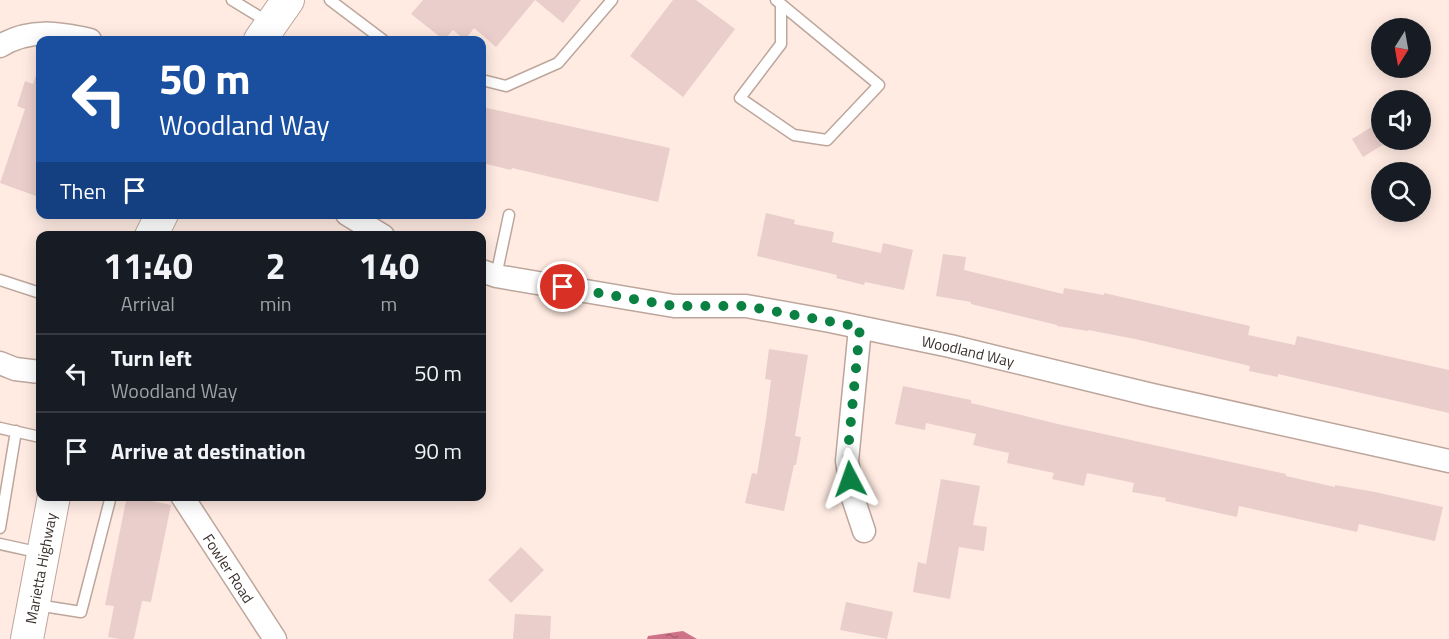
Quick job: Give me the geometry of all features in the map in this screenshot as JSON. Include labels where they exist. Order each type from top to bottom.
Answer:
[{"type":"main road","name":"Marietta Highway","points":[[27,639],[53,501]]},
{"type":"street","points":[[0,46],[14,38],[56,33],[71,36]]},
{"type":"street","points":[[355,219],[375,231]]},
{"type":"street","name":"Woodland Way","points":[[489,274],[674,306],[746,306],[860,327],[1449,461]]},
{"type":"street","points":[[860,327],[847,461],[853,498],[864,531]]},
{"type":"street","points":[[0,363],[15,369],[36,372]]},
{"type":"street","name":"Fowler Road","points":[[185,501],[275,639]]},
{"type":"lane","points":[[232,0],[273,22]]},
{"type":"lane","points":[[330,0],[378,36]]},
{"type":"lane","points":[[486,81],[506,86],[558,63],[612,0]]},
{"type":"lane","points":[[779,3],[879,85],[827,140],[794,135],[740,98],[781,44],[779,3]]},
{"type":"lane","points":[[489,274],[509,215]]},
{"type":"lane","points":[[0,280],[36,291]]},
{"type":"lane","points":[[0,428],[36,436]]},
{"type":"lane","points":[[0,528],[16,431]]},
{"type":"lane","points":[[33,604],[81,612],[110,501]]},
{"type":"lane","points":[[0,544],[42,554]]},
{"type":"water","points":[[683,631],[697,639],[647,639],[648,636]]},
{"type":"building","points":[[423,0],[535,0],[496,47],[474,28],[468,36],[460,36],[453,30],[448,36],[439,36],[411,14]]},
{"type":"building","points":[[535,0],[581,0],[563,23]]},
{"type":"building","points":[[673,0],[696,0],[735,29],[683,97],[630,56]]},
{"type":"building","points":[[36,75],[36,196],[0,183],[25,109],[17,106],[25,81],[33,84]]},
{"type":"building","points":[[486,108],[670,148],[658,202],[512,168],[511,170],[486,164]]},
{"type":"building","points":[[1371,127],[1371,150],[1374,150],[1363,157],[1352,139]]},
{"type":"building","points":[[766,213],[795,220],[794,224],[834,232],[832,242],[881,253],[883,243],[913,250],[904,290],[865,282],[864,285],[836,278],[837,275],[757,256]]},
{"type":"building","points":[[943,254],[966,257],[964,270],[1063,294],[1064,288],[1104,295],[1104,293],[1250,326],[1248,335],[1295,345],[1297,336],[1449,370],[1449,413],[1278,374],[1278,377],[1249,371],[1250,366],[1135,339],[1057,326],[971,304],[971,302],[936,296]]},
{"type":"building","points":[[769,349],[808,355],[795,436],[801,437],[784,511],[745,503],[752,473],[757,474],[766,419],[771,380],[765,379]]},
{"type":"building","points":[[903,386],[971,400],[971,403],[1058,424],[1286,474],[1286,476],[1335,487],[1335,485],[1375,492],[1443,507],[1435,541],[1359,524],[1357,532],[1239,506],[1237,517],[1165,501],[1166,498],[1132,492],[1134,483],[1087,473],[1084,486],[1052,479],[1054,473],[1007,463],[1009,453],[973,445],[976,434],[926,423],[925,430],[895,424]]},
{"type":"building","points":[[941,479],[980,486],[973,525],[987,527],[984,551],[959,547],[950,599],[913,592],[918,562],[926,564]]},
{"type":"building","points":[[126,501],[151,501],[171,505],[151,602],[142,601],[134,639],[108,637],[114,606],[105,605]]},
{"type":"building","points":[[521,547],[544,570],[511,603],[488,580]]},
{"type":"building","points":[[846,602],[893,612],[887,639],[840,630]]},
{"type":"building","points":[[515,614],[551,616],[550,639],[513,639]]},
{"type":"route","points":[[563,287],[674,306],[746,306],[860,327],[847,461],[850,479]]}]
